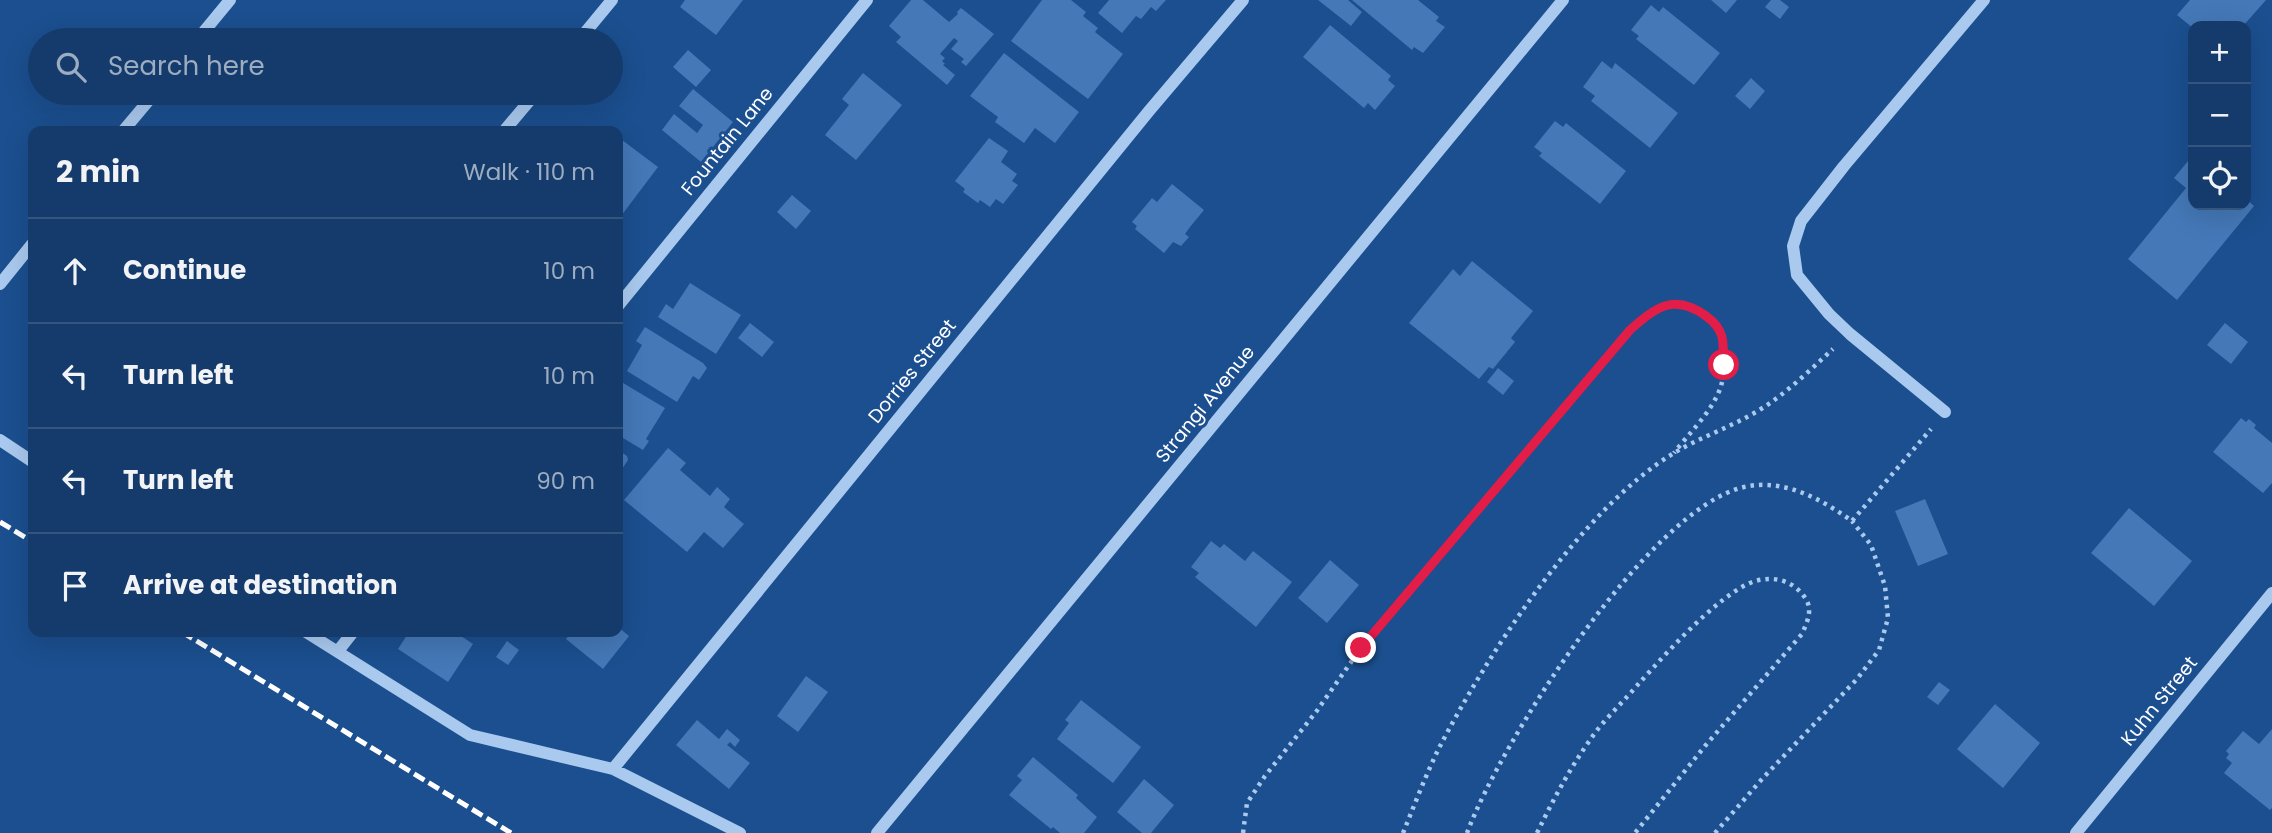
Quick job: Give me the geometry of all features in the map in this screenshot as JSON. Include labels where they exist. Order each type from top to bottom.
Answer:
[{"type":"street","points":[[207,28],[230,0]]},
{"type":"street","points":[[589,28],[612,0]]},
{"type":"street","name":"Fountain Lane","points":[[623,300],[867,0]]},
{"type":"street","name":"Dorries Street","points":[[613,769],[1149,111],[1243,0]]},
{"type":"street","name":"Strangi Avenue","points":[[877,833],[1563,0]]},
{"type":"street","points":[[1945,412],[1829,314],[1797,275],[1793,246],[1801,221],[1984,0]]},
{"type":"street","points":[[127,126],[145,105]]},
{"type":"street","points":[[508,126],[526,105]]},
{"type":"street","points":[[0,284],[28,249]]},
{"type":"street","points":[[0,440],[28,459]]},
{"type":"street","name":"Kuhn Street","points":[[2076,833],[2272,593]]},
{"type":"street","points":[[314,637],[470,735],[613,769],[740,833]]},
{"type":"street","points":[[338,651],[349,637]]},
{"type":"path","points":[[1243,833],[1247,803],[1361,648],[1630,330],[1652,311],[1674,303],[1694,307],[1712,320],[1722,336],[1724,365],[1720,387],[1710,407],[1674,453]]},
{"type":"path","points":[[1403,833],[1437,752],[1477,679],[1539,589],[1579,538],[1621,494],[1674,453],[1764,407],[1850,334]]},
{"type":"path","points":[[1852,521],[1945,412]]},
{"type":"path","points":[[1467,833],[1477,807],[1520,726],[1566,657],[1633,571],[1682,522],[1709,502],[1743,487],[1770,485],[1798,490],[1827,503],[1852,521],[1871,545],[1885,586],[1888,618],[1879,650],[1857,679],[1715,833]]},
{"type":"path","points":[[1537,833],[1558,788],[1592,737],[1661,659],[1723,599],[1754,582],[1777,578],[1797,587],[1807,600],[1810,615],[1802,634],[1705,746],[1635,833]]},
{"type":"building","points":[[685,0],[743,0],[716,35],[680,7]]},
{"type":"building","points":[[911,0],[923,0],[949,22],[961,8],[994,34],[966,66],[961,62],[964,59],[951,49],[958,41],[954,38],[940,54],[945,58],[943,65],[955,75],[947,85],[896,42],[901,37],[889,26]]},
{"type":"building","points":[[1042,0],[1071,0],[1086,12],[1083,16],[1098,28],[1095,32],[1123,54],[1088,99],[1011,41]]},
{"type":"building","points":[[1109,0],[1166,0],[1156,11],[1151,7],[1141,19],[1136,16],[1122,33],[1098,13]]},
{"type":"building","points":[[1318,0],[1348,0],[1362,12],[1351,26]]},
{"type":"building","points":[[1352,0],[1418,0],[1439,17],[1436,21],[1445,27],[1423,53],[1414,47],[1412,50]]},
{"type":"building","points":[[1711,0],[1737,0],[1726,13]]},
{"type":"building","points":[[1771,0],[1780,0],[1789,7],[1780,19],[1765,7]]},
{"type":"building","points":[[2190,0],[2266,0],[2247,21],[2188,21],[2188,24],[2177,15]]},
{"type":"building","points":[[1651,5],[1659,12],[1663,7],[1720,53],[1694,85],[1636,39],[1639,36],[1631,30]]},
{"type":"building","points":[[1330,25],[1391,76],[1388,80],[1395,86],[1375,110],[1368,103],[1364,108],[1303,57]]},
{"type":"building","points":[[688,50],[711,70],[696,87],[673,67]]},
{"type":"building","points":[[1004,53],[1079,112],[1055,143],[1035,128],[1024,143],[995,122],[998,117],[970,96]]},
{"type":"building","points":[[1602,61],[1612,69],[1615,63],[1678,113],[1650,148],[1591,101],[1595,96],[1583,87]]},
{"type":"building","points":[[863,73],[902,105],[856,160],[825,135],[849,105],[842,99]]},
{"type":"building","points":[[1751,78],[1765,91],[1750,109],[1735,96]]},
{"type":"building","points":[[693,89],[733,122],[701,162],[662,130],[674,114],[697,133],[703,125],[679,106]]},
{"type":"building","points":[[1555,121],[1563,127],[1566,123],[1626,171],[1600,204],[1539,156],[1542,153],[1534,147]]},
{"type":"building","points":[[989,138],[1008,151],[1001,162],[1017,174],[1012,181],[1018,185],[1003,204],[996,199],[990,207],[980,200],[978,203],[963,192],[965,189],[955,181]]},
{"type":"building","points":[[623,141],[658,167],[623,213]]},
{"type":"building","points":[[2188,161],[2188,210],[2251,210],[2177,300],[2128,259],[2186,188],[2174,178]]},
{"type":"building","points":[[1172,184],[1204,210],[1185,234],[1189,237],[1181,246],[1173,242],[1164,253],[1135,229],[1137,226],[1132,222],[1152,198],[1157,202]]},
{"type":"building","points":[[792,195],[811,211],[796,229],[777,212]]},
{"type":"building","points":[[1472,261],[1533,311],[1511,338],[1515,342],[1493,369],[1489,367],[1479,379],[1409,323],[1453,269],[1460,276]]},
{"type":"building","points":[[690,283],[741,315],[716,354],[658,317],[666,304],[673,309]]},
{"type":"building","points":[[750,323],[774,342],[762,357],[738,338]]},
{"type":"building","points":[[2225,323],[2248,342],[2231,364],[2207,345]]},
{"type":"building","points":[[645,327],[707,368],[699,380],[693,376],[677,402],[627,371],[642,345],[636,341]]},
{"type":"building","points":[[1498,368],[1514,381],[1503,395],[1487,382]]},
{"type":"building","points":[[623,383],[665,408],[646,439],[649,441],[643,450],[623,438]]},
{"type":"building","points":[[2241,418],[2246,422],[2249,419],[2256,425],[2254,428],[2272,443],[2272,483],[2263,493],[2213,452]]},
{"type":"building","points":[[668,448],[686,463],[680,470],[710,496],[717,487],[730,499],[724,507],[744,524],[723,548],[704,532],[687,552],[624,500]]},
{"type":"building","points":[[623,453],[628,460],[623,468]]},
{"type":"building","points":[[1925,499],[1948,554],[1918,566],[1895,511]]},
{"type":"building","points":[[2129,508],[2192,561],[2154,606],[2091,553]]},
{"type":"building","points":[[1211,541],[1220,548],[1224,544],[1245,561],[1253,551],[1292,582],[1256,627],[1195,577],[1199,573],[1191,567]]},
{"type":"building","points":[[1330,560],[1359,585],[1327,623],[1298,598]]},
{"type":"building","points":[[623,631],[629,636],[603,669],[566,639],[623,637]]},
{"type":"building","points":[[406,637],[462,637],[473,644],[448,682],[398,649]]},
{"type":"building","points":[[507,641],[519,650],[508,665],[496,657]]},
{"type":"building","points":[[806,676],[828,692],[798,732],[777,716]]},
{"type":"building","points":[[1939,682],[1950,690],[1938,705],[1927,697]]},
{"type":"building","points":[[1081,700],[1141,747],[1113,783],[1057,739],[1069,723],[1065,720]]},
{"type":"building","points":[[1995,704],[2040,743],[2003,788],[1957,749]]},
{"type":"building","points":[[697,720],[719,739],[727,729],[740,740],[735,747],[730,742],[727,745],[750,763],[729,789],[676,745]]},
{"type":"building","points":[[2272,729],[2270,810],[2224,773],[2232,763],[2226,758],[2229,754],[2226,751],[2243,731],[2259,744]]},
{"type":"building","points":[[1033,757],[1078,795],[1076,798],[1097,817],[1084,833],[1060,833],[1053,827],[1051,829],[1009,795],[1022,780],[1017,776]]},
{"type":"building","points":[[1144,779],[1174,805],[1151,833],[1142,833],[1117,812]]},
{"type":"railway","points":[[0,522],[28,539]]},
{"type":"railway","points":[[190,637],[511,833]]},
{"type":"route","points":[[1361,648],[1630,330],[1652,311],[1674,303],[1694,307],[1712,320],[1722,336],[1724,365]]}]
